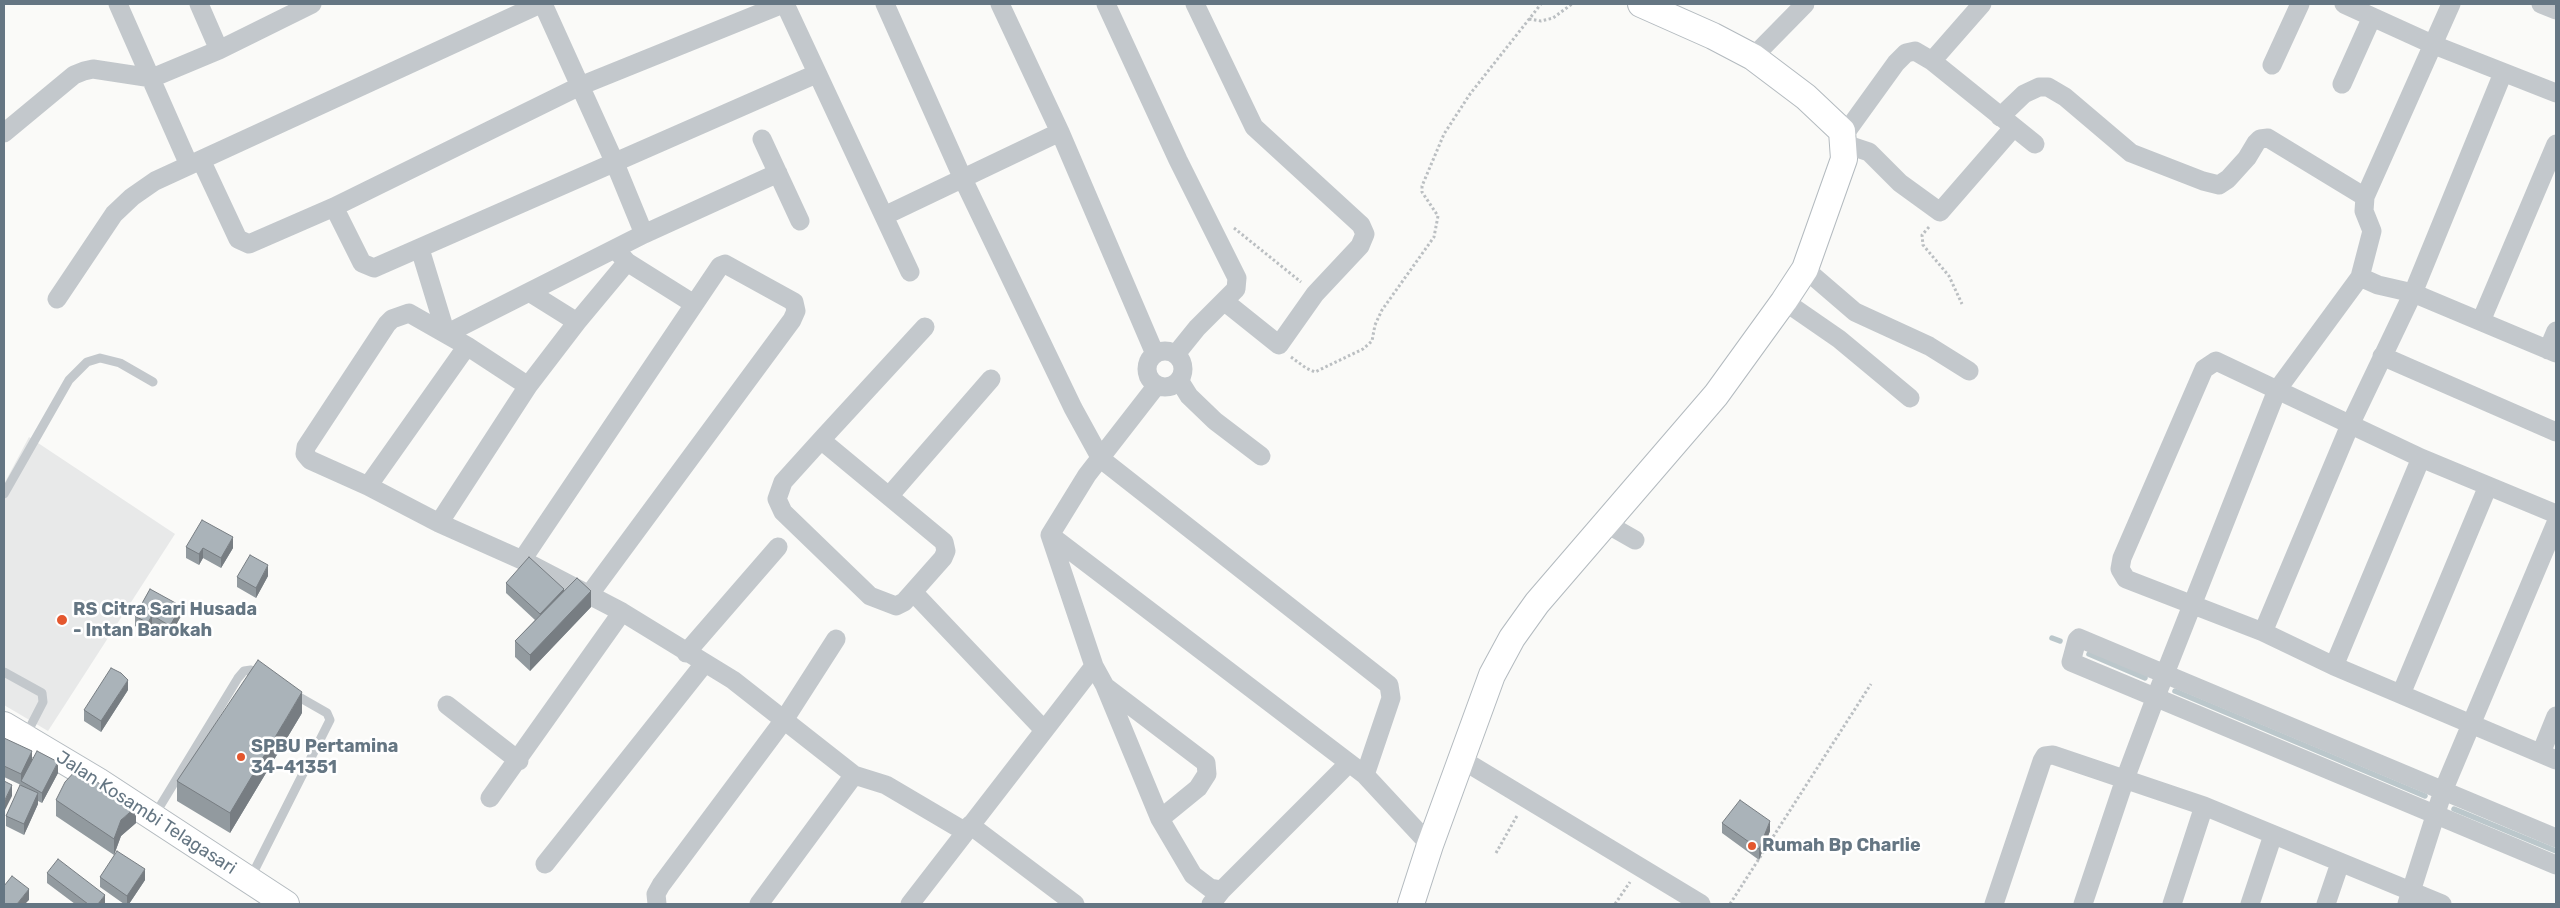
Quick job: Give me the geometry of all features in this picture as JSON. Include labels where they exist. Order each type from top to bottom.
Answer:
[{"type":"street","points":[[118,4],[195,164],[238,239],[249,244],[334,206],[580,86],[784,4],[910,272]]},
{"type":"street","points":[[199,4],[219,50]]},
{"type":"street","points":[[57,299],[114,214],[132,197],[155,181],[541,4],[614,161],[644,234]]},
{"type":"street","points":[[885,4],[964,179],[1073,408],[1101,459],[1389,685],[1391,698],[1365,775]]},
{"type":"street","points":[[1000,4],[1060,132],[1155,354]]},
{"type":"street","points":[[1106,4],[1178,160],[1237,278],[1236,289],[1197,328],[1176,354]]},
{"type":"street","points":[[1196,4],[1254,127],[1363,228],[1364,238],[1360,246],[1316,294],[1278,345],[1224,301]]},
{"type":"street","points":[[1411,904],[1430,845],[1492,675],[1512,638],[1537,603],[1607,524],[1716,395],[1784,301],[1805,269],[1843,163],[1844,140],[1840,127],[1806,97],[1753,57],[1714,36],[1641,4]]},
{"type":"street","points":[[1753,57],[1805,4]]},
{"type":"street","points":[[1932,61],[1982,4]]},
{"type":"street","points":[[2272,65],[2300,4]]},
{"type":"street","points":[[2344,4],[2434,45],[2556,93]]},
{"type":"street","points":[[2083,904],[2124,779],[2192,603],[2278,390],[2360,277],[2372,231],[2364,211],[2365,197],[2451,4]]},
{"type":"street","points":[[2541,4],[2556,10]]},
{"type":"street","points":[[4,133],[74,75],[93,69],[152,78],[219,50],[300,6]]},
{"type":"street","points":[[2342,84],[2372,17]]},
{"type":"street","points":[[1844,140],[1903,56],[1915,51],[1932,61],[2034,144]]},
{"type":"street","points":[[2263,632],[2350,426],[2413,293],[2503,73]]},
{"type":"street","points":[[334,206],[362,263],[374,268],[614,161],[816,74]]},
{"type":"street","points":[[1844,140],[1869,152],[1900,183],[1940,212],[2006,122],[2016,100],[2031,90],[2048,87],[2065,97],[2112,139],[2131,153],[2203,181],[2219,185],[2228,179],[2247,158],[2260,139],[2268,138],[2365,197]]},
{"type":"street","points":[[884,216],[1060,132]]},
{"type":"street","points":[[762,139],[800,221]]},
{"type":"street","points":[[2481,321],[2556,144]]},
{"type":"street","points":[[440,524],[528,386],[578,322],[621,255],[644,234],[778,173]]},
{"type":"street","points":[[420,249],[446,334]]},
{"type":"street","points":[[446,334],[529,292],[621,255]]},
{"type":"street","points":[[621,255],[694,304]]},
{"type":"street","points":[[522,560],[717,270],[725,264],[773,288],[794,302],[797,308],[792,320],[590,595]]},
{"type":"street","points":[[1805,269],[1855,312],[1930,346],[1969,371]]},
{"type":"street","points":[[2360,277],[2378,285],[2413,293],[2552,352],[2556,331]]},
{"type":"street","points":[[529,292],[578,322]]},
{"type":"street","points":[[1784,301],[1839,339],[1910,398]]},
{"type":"street","points":[[528,386],[467,346],[409,313],[392,319],[306,447],[305,454],[310,460],[368,486],[440,524],[522,560],[622,612],[686,653],[733,680],[854,775],[886,786],[967,828],[1075,904]]},
{"type":"street","points":[[821,440],[890,495],[944,542],[946,551],[913,592],[896,606],[870,596],[783,512],[777,500],[782,482],[925,327]]},
{"type":"street","points":[[368,486],[467,346]]},
{"type":"street","points":[[1180,380],[1169,386],[1157,385],[1150,379],[1149,361],[1155,354],[1168,351],[1176,354],[1183,368],[1180,380],[1189,396],[1215,421],[1261,456]]},
{"type":"street","points":[[2382,356],[2556,432]]},
{"type":"street","points":[[2556,514],[2421,458],[2350,426],[2278,390],[2217,362],[2212,362],[2206,366],[2122,558],[2120,569],[2124,578],[2263,632],[2334,666],[2549,756],[2556,716]]},
{"type":"street","points":[[890,495],[991,379]]},
{"type":"street","points":[[1050,534],[1087,475],[1157,385]]},
{"type":"street","points":[[2334,666],[2421,458]]},
{"type":"street","points":[[2401,694],[2488,486]]},
{"type":"street","points":[[2410,897],[2443,791],[2556,523]]},
{"type":"street","points":[[1607,524],[1635,540]]},
{"type":"street","points":[[1050,534],[1094,666],[1105,686],[1160,819],[1193,875],[1210,888],[1217,897],[1349,763]]},
{"type":"street","points":[[1050,534],[1365,775],[1430,845]]},
{"type":"street","points":[[686,653],[778,547]]},
{"type":"street","points":[[913,592],[1044,730]]},
{"type":"street","points":[[490,798],[519,761],[622,612]]},
{"type":"street","points":[[2556,838],[2079,638],[2077,640],[2070,661],[2155,699],[2556,865]]},
{"type":"street","points":[[657,904],[656,894],[661,885],[784,720],[836,639]]},
{"type":"street","points":[[545,864],[704,664]]},
{"type":"street","points":[[910,904],[1094,666]]},
{"type":"street","points":[[1105,686],[1206,763],[1207,774],[1198,788],[1160,819]]},
{"type":"street","points":[[447,705],[519,761]]},
{"type":"street","name":"Jalan Kosambi Telagasari","points":[[14,731],[153,817],[286,904]]},
{"type":"street","points":[[1994,904],[2045,756],[2062,757],[2204,806],[2340,863],[2410,897],[2442,904]]},
{"type":"street","points":[[1461,759],[1701,904]]},
{"type":"street","points":[[759,904],[854,775]]},
{"type":"street","points":[[2172,904],[2204,806]]},
{"type":"street","points":[[2250,904],[2273,835]]},
{"type":"street","points":[[2326,904],[2340,863]]},
{"type":"lane","points":[[4,494],[69,380],[87,362],[100,358],[120,363],[153,382]]},
{"type":"lane","points":[[153,817],[244,671],[251,670],[268,679]]},
{"type":"lane","points":[[4,672],[42,693],[43,702],[14,731]]},
{"type":"lane","points":[[249,880],[330,720],[327,713],[285,689]]},
{"type":"path","points":[[1278,345],[1301,365],[1315,372],[1369,344],[1384,306],[1434,237],[1438,216],[1422,192],[1422,186],[1444,134],[1470,94],[1541,4]]},
{"type":"path","points":[[1529,19],[1541,21],[1553,18],[1572,4]]},
{"type":"path","points":[[1940,212],[1922,235],[1923,245],[1949,276],[1962,304]]},
{"type":"path","points":[[1228,223],[1316,294]]},
{"type":"path","points":[[1730,904],[1871,684]]},
{"type":"path","points":[[1496,853],[1527,798]]},
{"type":"path","points":[[1615,904],[1640,867]]},
{"type":"shaded area","name":"RS Citra Sari Husada - Intan Barokah","points":[[29,437],[175,534],[48,731],[4,705],[4,484]]},
{"type":"building","points":[[202,520],[233,537],[221,558],[203,548],[199,554],[186,547]]},
{"type":"building","points":[[250,555],[268,565],[256,588],[237,577]]},
{"type":"building","points":[[529,557],[564,589],[540,614],[506,583]]},
{"type":"building","points":[[577,578],[591,591],[530,655],[515,641]]},
{"type":"building","points":[[150,589],[181,606],[170,626],[152,615],[148,623],[135,616]]},
{"type":"building","name":"SPBU Pertamina 34-41351","points":[[258,660],[302,692],[230,813],[177,781]]},
{"type":"building","points":[[111,668],[121,673],[128,680],[101,721],[84,710]]},
{"type":"building","points":[[4,738],[32,751],[21,774],[4,766]]},
{"type":"building","points":[[37,751],[58,762],[42,793],[21,781]]},
{"type":"building","points":[[77,769],[136,807],[121,820],[114,839],[56,800],[65,782]]},
{"type":"building","points":[[4,781],[12,785],[4,802]]},
{"type":"building","points":[[20,785],[38,793],[24,824],[6,816]]},
{"type":"building","name":"Rumah Bp Charlie","points":[[1740,800],[1770,821],[1759,849],[1722,823]]},
{"type":"building","points":[[117,851],[145,869],[127,896],[100,877]]},
{"type":"building","points":[[58,859],[105,895],[98,904],[88,904],[47,873]]},
{"type":"building","points":[[12,876],[29,889],[17,904],[4,904],[4,886]]},
{"type":"waterway","points":[[2052,638],[2060,641]]},
{"type":"waterway","points":[[2089,654],[2145,678]]},
{"type":"waterway","points":[[2175,691],[2425,796]]},
{"type":"waterway","points":[[2454,809],[2556,851]]},
{"type":"place","name":"RS Citra Sari Husada - Intan Barokah","points":[[62,620]]},
{"type":"place","name":"SPBU Pertamina 34-41351","points":[[241,757]]},
{"type":"place","name":"Rumah Bp Charlie","points":[[1752,846]]}]
